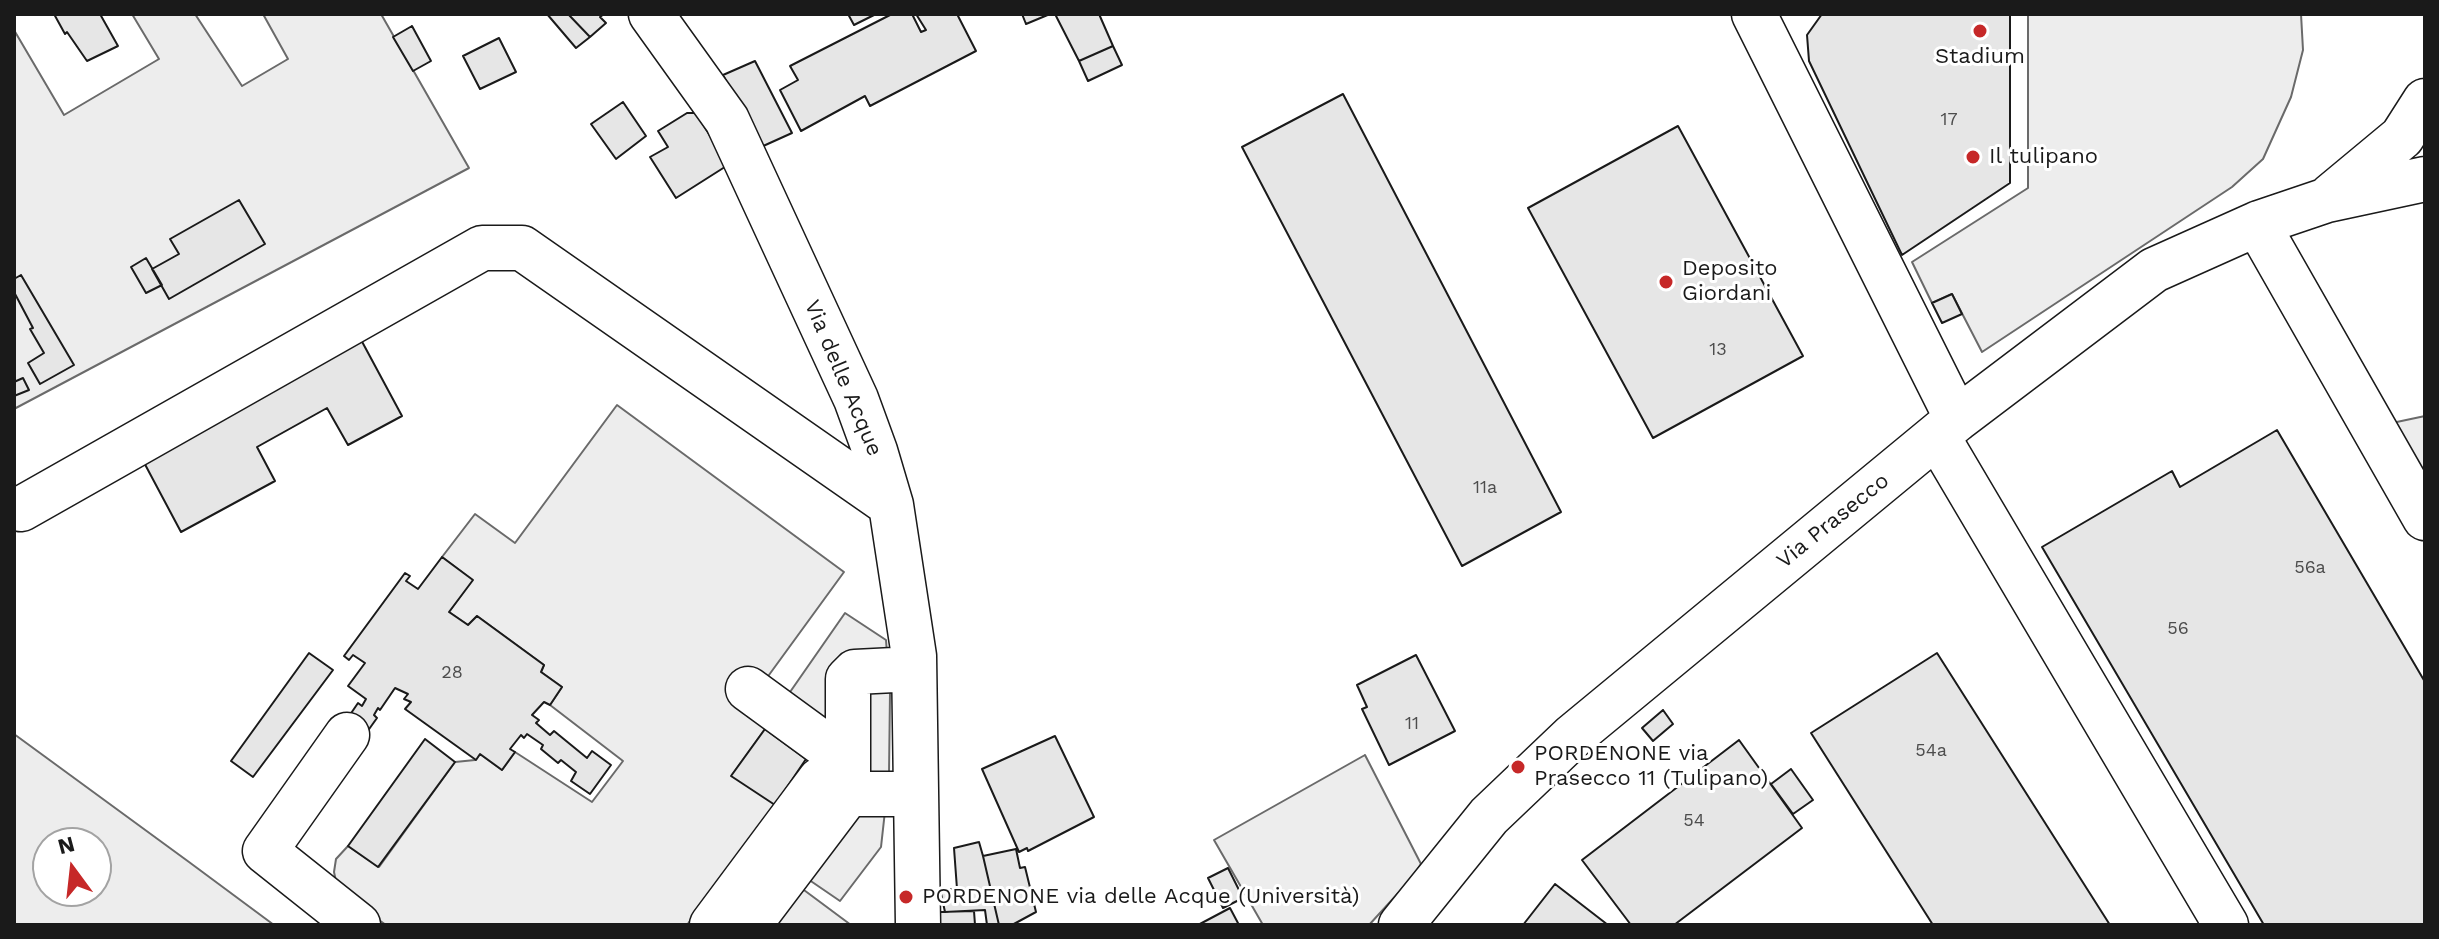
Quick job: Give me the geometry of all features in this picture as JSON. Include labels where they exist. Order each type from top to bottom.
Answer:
[{"type":"street","name":"Via delle Acque","points":[[651,14],[727,120],[856,399],[891,505],[914,662],[918,925]]},
{"type":"street","points":[[1754,14],[1947,428],[2226,925]]},
{"type":"street","name":"Via Prasecco","points":[[2327,200],[2402,137],[2425,101]]},
{"type":"street","name":"Via Prasecco","points":[[1401,925],[1489,816],[1573,736],[1947,428],[2154,270],[2259,223],[2327,200],[2425,179]]},
{"type":"street","points":[[2259,223],[2425,518]]},
{"type":"street","points":[[21,509],[482,248],[522,248],[891,505]]},
{"type":"street","points":[[749,925],[848,778],[848,679],[855,672],[914,662]]},
{"type":"street","points":[[748,689],[848,778]]},
{"type":"street","points":[[347,735],[265,851],[358,925]]},
{"type":"street","points":[[712,925],[820,780],[848,778],[916,794]]},
{"type":"shaded area","points":[[132,14],[195,14],[242,86],[288,59],[263,14],[381,14],[469,168],[14,409],[14,30],[64,115],[159,59]]},
{"type":"shaded area","points":[[2028,14],[2301,14],[2303,50],[2291,97],[2263,159],[2232,187],[1982,352],[1952,294],[1932,303],[1912,262],[2028,188]]},
{"type":"shaded area","points":[[617,405],[844,572],[742,712],[765,728],[845,613],[886,640],[890,693],[889,775],[881,847],[840,901],[780,860],[707,897],[687,925],[386,925],[337,886],[334,872],[336,859],[348,846],[379,867],[455,762],[475,760],[480,754],[502,770],[515,752],[592,802],[623,761],[550,705],[562,687],[541,672],[544,665],[477,616],[468,625],[449,612],[472,580],[442,557],[475,514],[515,543]],"holes":[[[765,729],[805,759],[732,775]]]},
{"type":"shaded area","points":[[2425,416],[2425,478],[2392,423]]},
{"type":"shaded area","points":[[14,734],[274,925],[14,925]]},
{"type":"shaded area","points":[[1365,755],[1421,864],[1369,925],[1263,925],[1214,840]]},
{"type":"shaded area","points":[[773,867],[851,925],[729,925]]},
{"type":"building","points":[[54,14],[100,14],[118,46],[87,61],[67,32],[65,34]]},
{"type":"building","points":[[547,14],[568,14],[590,37],[576,48]]},
{"type":"building","points":[[568,14],[604,14],[600,17],[606,23],[590,37]]},
{"type":"building","points":[[848,14],[876,14],[854,25]]},
{"type":"building","points":[[892,14],[912,14],[921,32],[926,30],[916,14],[957,14],[976,51],[870,106],[865,96],[801,131],[780,90],[798,80],[790,66]]},
{"type":"building","points":[[1022,14],[1050,14],[1026,24]]},
{"type":"building","points":[[1055,14],[1099,14],[1113,46],[1079,61]]},
{"type":"building","points":[[1822,14],[2010,14],[2010,183],[1902,255],[1809,61],[1807,35]]},
{"type":"building","points":[[412,26],[431,61],[413,71],[393,37]]},
{"type":"building","points":[[499,38],[516,72],[480,89],[463,56]]},
{"type":"building","points":[[1113,46],[1122,65],[1088,81],[1079,61]]},
{"type":"building","points":[[755,61],[792,133],[761,147],[723,75]]},
{"type":"building","points":[[1343,94],[1561,512],[1462,566],[1242,147]]},
{"type":"building","points":[[623,102],[646,136],[616,159],[591,124]]},
{"type":"building","points":[[687,113],[696,113],[728,165],[676,198],[650,157],[668,147],[658,131]]},
{"type":"building","name":"Deposito Giordani","points":[[1678,126],[1803,356],[1653,438],[1528,208]]},
{"type":"building","points":[[239,200],[265,244],[169,299],[152,269],[179,254],[170,239]]},
{"type":"building","points":[[146,258],[162,285],[146,293],[131,267]]},
{"type":"building","points":[[21,275],[74,365],[40,384],[28,363],[44,353],[14,292],[14,279]]},
{"type":"building","points":[[1952,294],[1962,314],[1942,323],[1932,303]]},
{"type":"building","points":[[359,336],[402,416],[348,445],[327,408],[257,447],[275,481],[181,532],[140,455]]},
{"type":"building","points":[[23,378],[29,390],[14,396],[14,382]]},
{"type":"building","points":[[2277,430],[2425,682],[2425,925],[2264,925],[2042,547],[2172,471],[2180,487]]},
{"type":"building","points":[[442,557],[473,580],[449,612],[468,625],[477,616],[544,665],[541,672],[562,687],[550,705],[544,702],[532,715],[539,720],[536,723],[550,735],[554,731],[587,758],[592,751],[611,765],[590,794],[571,781],[576,772],[561,760],[558,763],[541,749],[543,745],[527,734],[524,738],[521,735],[510,749],[515,752],[502,770],[480,754],[476,760],[405,709],[411,702],[404,699],[408,694],[395,688],[380,710],[378,708],[374,715],[377,718],[362,739],[343,725],[358,703],[362,706],[366,699],[348,686],[365,663],[353,655],[349,660],[344,656],[405,573],[410,576],[406,581],[418,589]]},
{"type":"building","points":[[309,653],[333,670],[253,777],[231,761]]},
{"type":"building","points":[[1937,653],[2110,925],[1933,925],[1811,733]]},
{"type":"building","points":[[1416,655],[1455,731],[1389,765],[1362,709],[1367,707],[1357,685]]},
{"type":"building","points":[[1663,710],[1673,724],[1653,741],[1642,728]]},
{"type":"building","points":[[765,729],[806,759],[775,805],[731,776]]},
{"type":"building","points":[[1055,736],[1094,817],[1028,851],[1027,848],[1019,852],[982,769]]},
{"type":"building","points":[[425,739],[455,762],[378,867],[348,846]]},
{"type":"building","points":[[1739,740],[1802,828],[1674,925],[1631,925],[1582,860]]},
{"type":"building","points":[[1791,769],[1813,800],[1793,814],[1771,784]]},
{"type":"building","points":[[979,842],[999,925],[987,925],[985,910],[945,912],[940,889],[957,889],[954,848]]},
{"type":"building","points":[[1016,849],[1020,868],[1025,867],[1036,912],[1012,925],[999,925],[983,856]]},
{"type":"building","points":[[1228,868],[1243,898],[1223,908],[1208,878]]},
{"type":"building","points":[[1555,884],[1608,925],[1523,925]]},
{"type":"building","points":[[1230,908],[1239,925],[1198,925]]},
{"type":"building","points":[[974,911],[975,925],[940,925],[939,912]]},
{"type":"place","name":"Stadium","points":[[1980,31]]},
{"type":"place","name":"Il tulipano","points":[[1973,157]]},
{"type":"place","name":"Deposito Giordani","points":[[1666,282]]},
{"type":"place","name":"PORDENONE via Prasecco 11 (Tulipano)","points":[[1518,767]]},
{"type":"place","name":"PORDENONE via delle Acque (Università)","points":[[906,897]]}]
